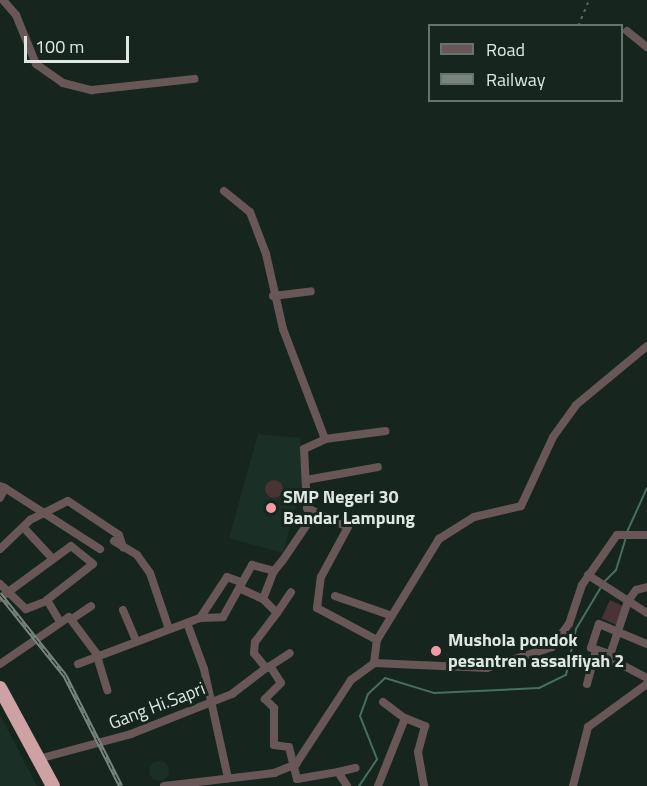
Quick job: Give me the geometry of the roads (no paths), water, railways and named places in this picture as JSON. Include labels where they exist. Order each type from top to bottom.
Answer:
[{"type":"highway","points":[[0,688],[42,758],[53,786]]},
{"type":"street","points":[[3,0],[16,15],[36,64],[63,83],[92,90],[194,79]]},
{"type":"street","points":[[627,31],[647,47]]},
{"type":"street","points":[[224,190],[250,212],[266,254],[273,296],[325,439]]},
{"type":"street","points":[[273,296],[311,291]]},
{"type":"street","points":[[374,663],[377,640],[439,539],[474,517],[521,506],[553,437],[576,405],[647,346]]},
{"type":"street","points":[[263,599],[274,571],[312,517],[307,508],[304,449],[325,439],[386,431]]},
{"type":"street","points":[[306,480],[378,466]]},
{"type":"street","points":[[0,498],[3,487],[48,512],[100,549]]},
{"type":"street","points":[[0,549],[24,528],[68,501],[79,504],[119,535],[123,547]]},
{"type":"street","points":[[307,508],[348,526],[321,577],[317,608],[377,640]]},
{"type":"street","points":[[24,528],[52,558]]},
{"type":"street","points":[[164,786],[292,767],[351,680],[374,663],[487,668],[552,647],[569,624],[591,578],[621,534],[647,535]]},
{"type":"street","points":[[114,541],[150,573],[169,629]]},
{"type":"street","points":[[0,584],[9,591],[26,609],[47,601],[93,564],[72,546],[52,558],[9,591],[0,598]]},
{"type":"street","points":[[78,664],[96,654],[200,618],[223,617],[252,565],[274,571]]},
{"type":"street","points":[[200,618],[227,577],[263,599],[277,613]]},
{"type":"street","points":[[591,578],[647,613]]},
{"type":"street","points":[[647,587],[636,590],[628,602],[609,658],[647,678]]},
{"type":"street","points":[[291,592],[255,642],[260,661],[268,667],[280,683],[265,699],[274,708],[274,745],[289,747],[297,783],[356,768]]},
{"type":"street","points":[[335,596],[392,616]]},
{"type":"street","points":[[47,601],[59,620]]},
{"type":"street","points":[[0,664],[59,620],[72,619],[91,606]]},
{"type":"street","points":[[123,610],[136,641]]},
{"type":"street","points":[[72,619],[96,654],[106,690]]},
{"type":"street","points":[[187,623],[212,701],[228,778]]},
{"type":"street","points":[[610,654],[591,648],[599,624],[647,644]]},
{"type":"street","points":[[587,684],[596,650]]},
{"type":"street","name":"Gang Hi.Sapri","points":[[42,758],[131,734],[232,694],[290,653]]},
{"type":"street","points":[[573,786],[588,727],[647,684]]},
{"type":"street","points":[[383,702],[404,718],[425,726],[418,752],[424,786]]},
{"type":"street","points":[[378,786],[404,718]]},
{"type":"street","points":[[338,772],[347,786]]},
{"type":"waterway","points":[[627,532],[647,488]]},
{"type":"waterway","points":[[604,582],[616,570],[626,537]]},
{"type":"waterway","points":[[359,786],[377,759],[360,716],[368,694],[385,678],[434,693],[539,688],[566,675],[576,629],[601,587]]},
{"type":"railway","points":[[0,594],[65,675],[121,786]]},
{"type":"place","name":"SMP Negeri 30 Bandar Lampung","points":[[271,508]]},
{"type":"place","name":"Mushola pondok pesantren assalfiyah 2","points":[[436,651]]}]
